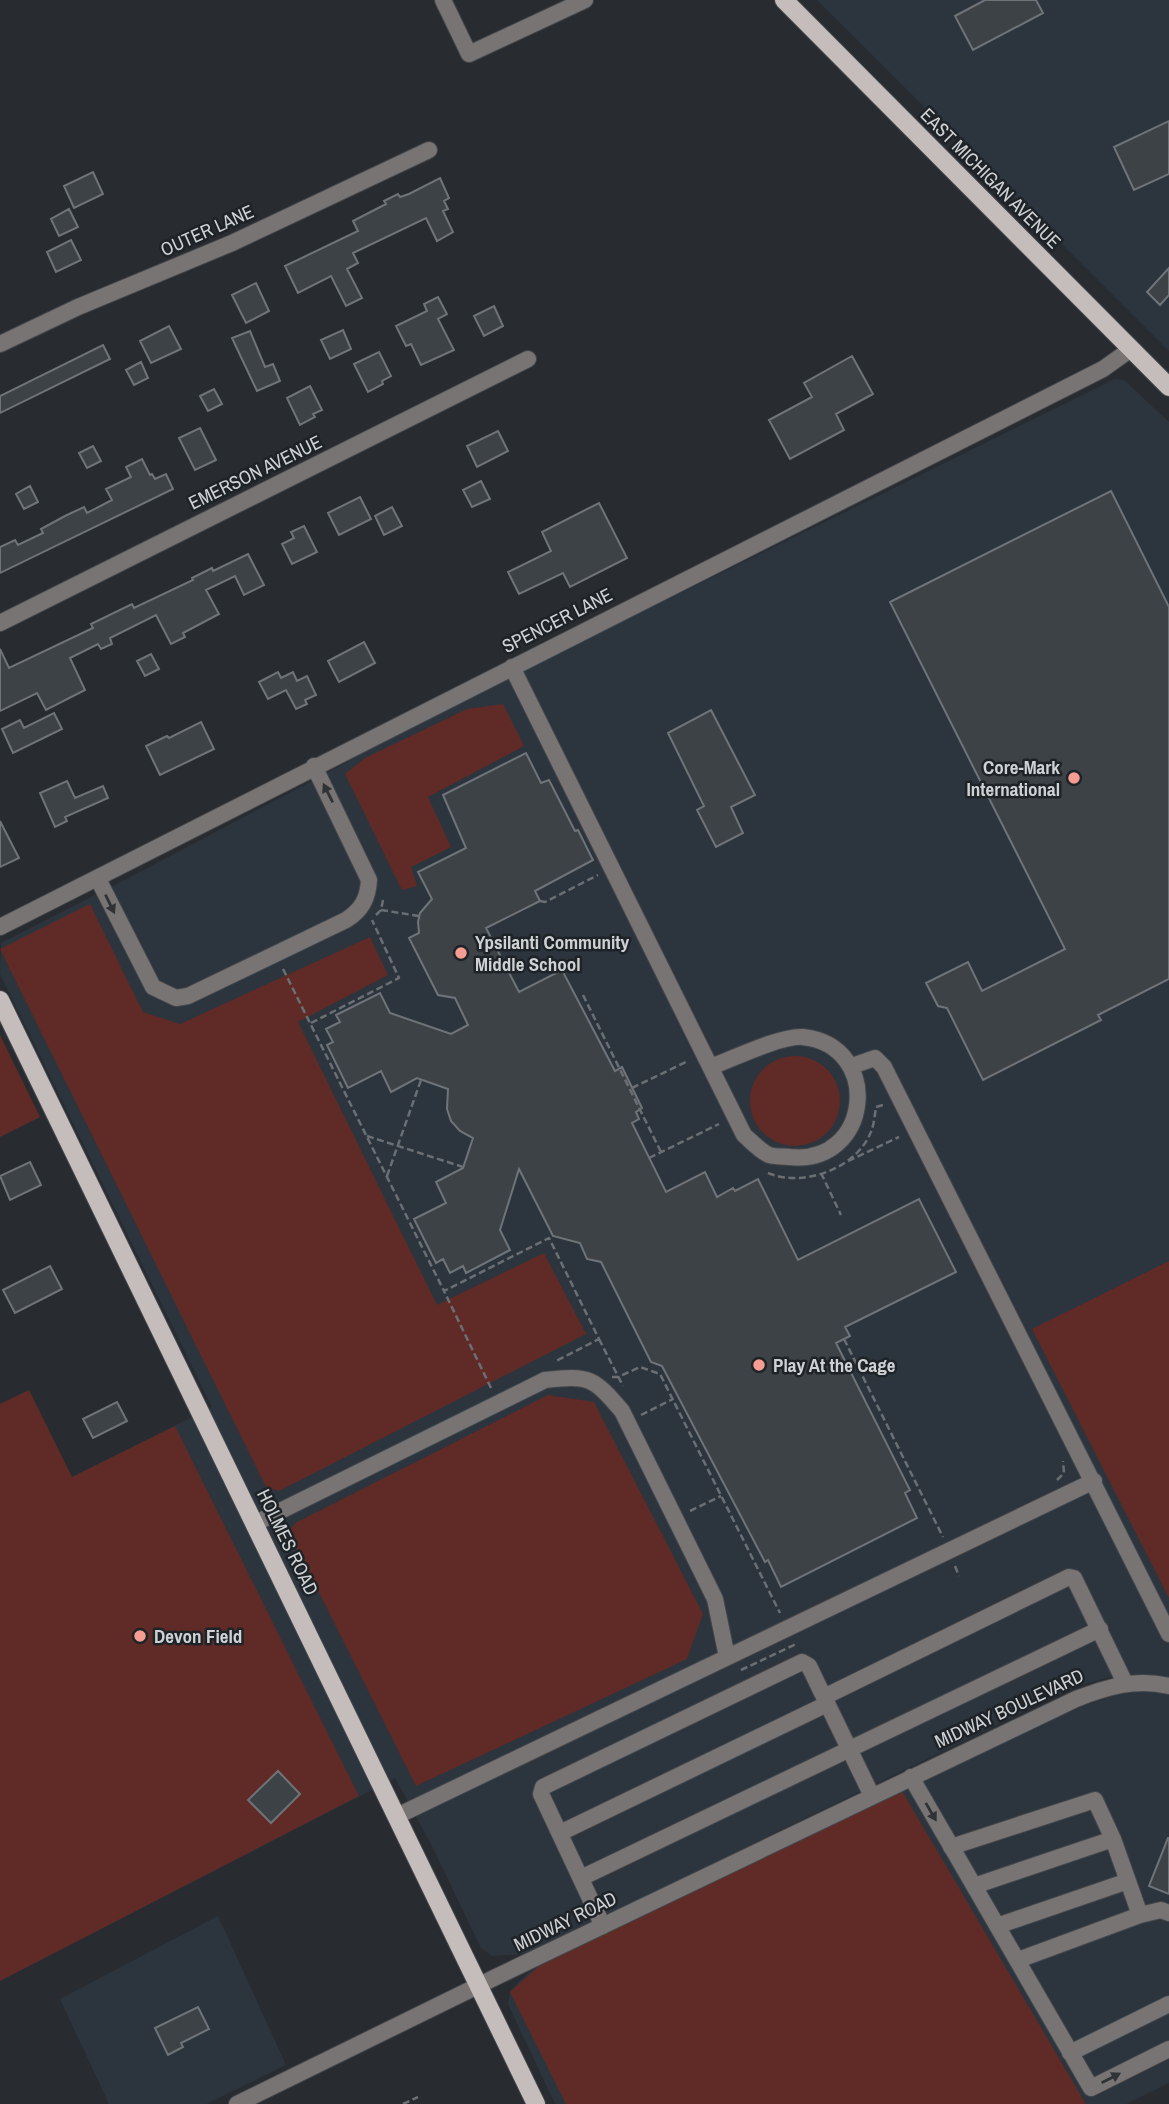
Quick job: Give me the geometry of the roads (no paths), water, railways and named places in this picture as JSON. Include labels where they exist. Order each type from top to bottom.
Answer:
[{"type":"main road","name":"EAST MICHIGAN AVENUE","points":[[784,0],[1169,387]]},
{"type":"main road","name":"HOLMES ROAD","points":[[0,1000],[536,2104]]},
{"type":"street","points":[[443,0],[469,54],[585,0]]},
{"type":"street","name":"OUTER LANE","points":[[0,344],[78,307],[232,243],[429,149]]},
{"type":"street","name":"SPENCER LANE","points":[[0,927],[1103,369],[1131,349]]},
{"type":"street","name":"EMERSON AVENUE","points":[[0,623],[528,359]]},
{"type":"street","points":[[512,667],[744,1135],[769,1155],[804,1158],[836,1146],[851,1128],[859,1099],[852,1066],[830,1046],[802,1037],[774,1043],[711,1067]]},
{"type":"street","points":[[98,879],[153,986],[176,998],[188,996],[346,920],[356,914],[364,904],[369,880],[314,766]]},
{"type":"street","points":[[852,1066],[875,1058],[884,1067],[1169,1634]]},
{"type":"street","points":[[256,1523],[545,1380],[576,1376],[600,1385],[622,1411],[715,1599],[727,1657]]},
{"type":"street","points":[[397,1816],[1094,1481]]},
{"type":"street","points":[[559,1833],[825,1699],[828,1695],[1069,1577],[1074,1578],[1125,1683]]},
{"type":"street","points":[[581,1878],[1100,1629]]},
{"type":"street","points":[[603,1926],[541,1794],[543,1787],[802,1662],[809,1666],[872,1797]]},
{"type":"street","name":"MIDWAY BOULEVARD","points":[[911,1777],[1076,1699],[1125,1683],[1156,1683],[1169,1686]]},
{"type":"street","points":[[911,1777],[1091,2088],[1169,2049]]},
{"type":"street","name":"MIDWAY ROAD","points":[[237,2104],[911,1777]]},
{"type":"street","points":[[951,1847],[1095,1800],[1113,1839],[1140,1915]]},
{"type":"street","points":[[974,1886],[1113,1839]]},
{"type":"street","points":[[998,1926],[1128,1881]]},
{"type":"street","points":[[1018,1960],[1140,1915],[1161,1910],[1169,1913]]},
{"type":"street","points":[[1070,2053],[1169,2004]]},
{"type":"place","name":"Core-Mark International","points":[[1074,778]]},
{"type":"place","name":"Ypsilanti Community Middle School","points":[[461,953]]},
{"type":"place","name":"Play At the Cage","points":[[759,1365]]},
{"type":"place","name":"Devon Field","points":[[140,1636]]}]
